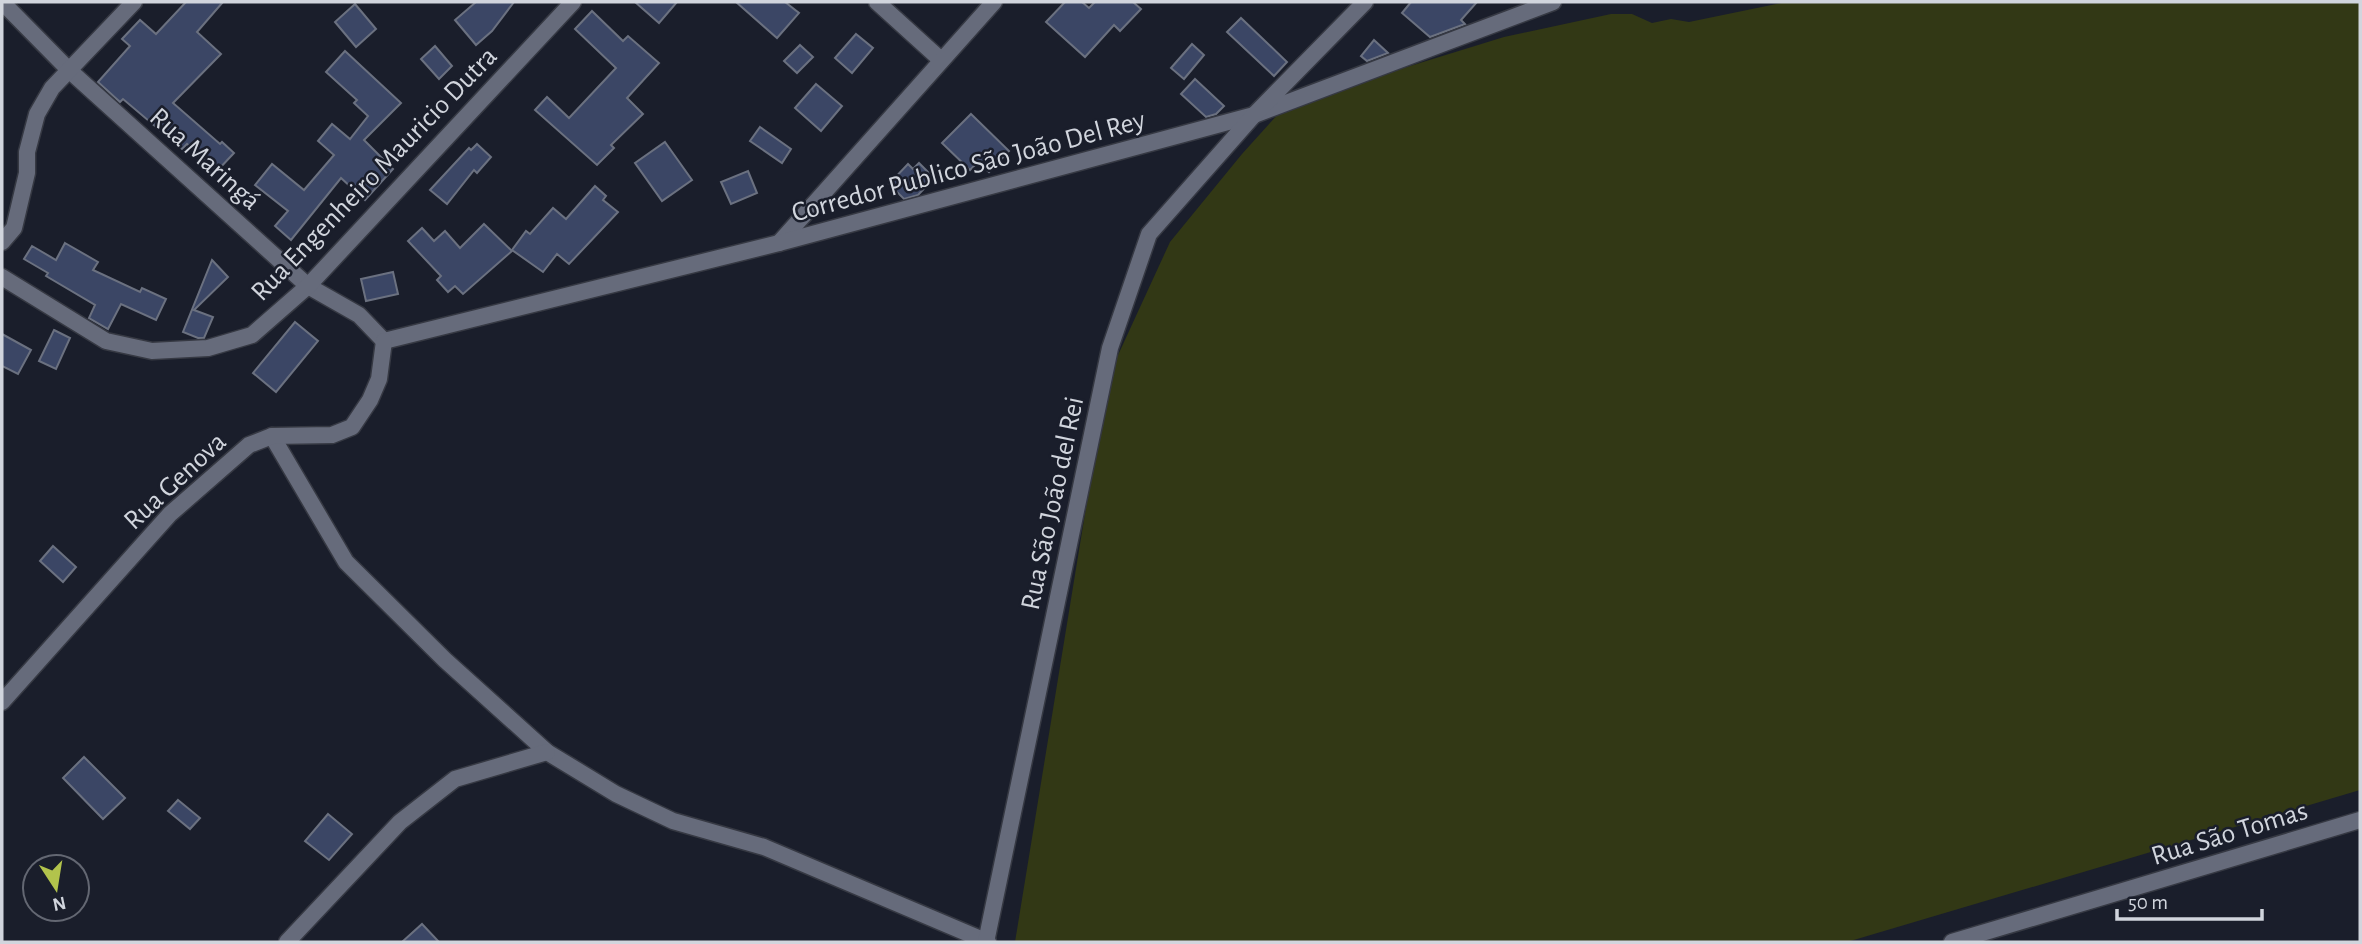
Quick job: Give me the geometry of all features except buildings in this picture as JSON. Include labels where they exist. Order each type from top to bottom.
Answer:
[{"type":"street","name":"Rua Maringá","points":[[2,2],[70,71],[308,286],[359,314],[384,341]]},
{"type":"street","points":[[2,242],[14,228],[27,173],[31,132],[37,114],[52,88],[134,2]]},
{"type":"street","name":"Rua Engenheiro Mauricio Dutra","points":[[2,277],[106,341],[152,351],[208,348],[252,335],[308,286],[573,2]]},
{"type":"street","points":[[877,2],[941,60]]},
{"type":"street","points":[[779,243],[995,2]]},
{"type":"street","name":"Rua São João del Rei","points":[[987,942],[1110,348],[1149,234],[1254,115],[1365,2]]},
{"type":"street","name":"Corredor Publico São João Del Rey","points":[[384,341],[779,243],[1254,115],[1553,2]]},
{"type":"street","name":"Rua Genova","points":[[2,702],[170,514],[250,445],[272,436],[332,435],[352,427],[370,400],[379,379],[384,341]]},
{"type":"street","points":[[272,436],[346,562],[445,660],[547,752],[616,794],[673,821],[764,847],[987,942]]},
{"type":"street","points":[[287,942],[400,822],[455,779],[547,752]]},
{"type":"street","name":"Rua São Tomas","points":[[1952,942],[2360,820]]},
{"type":"green space","points":[[1786,2],[2360,2],[2360,790],[1847,942],[1015,942],[1107,379],[1170,242],[1242,154],[1287,104],[1504,37],[1611,14],[1632,14],[1652,23],[1671,19],[1689,22]]}]
